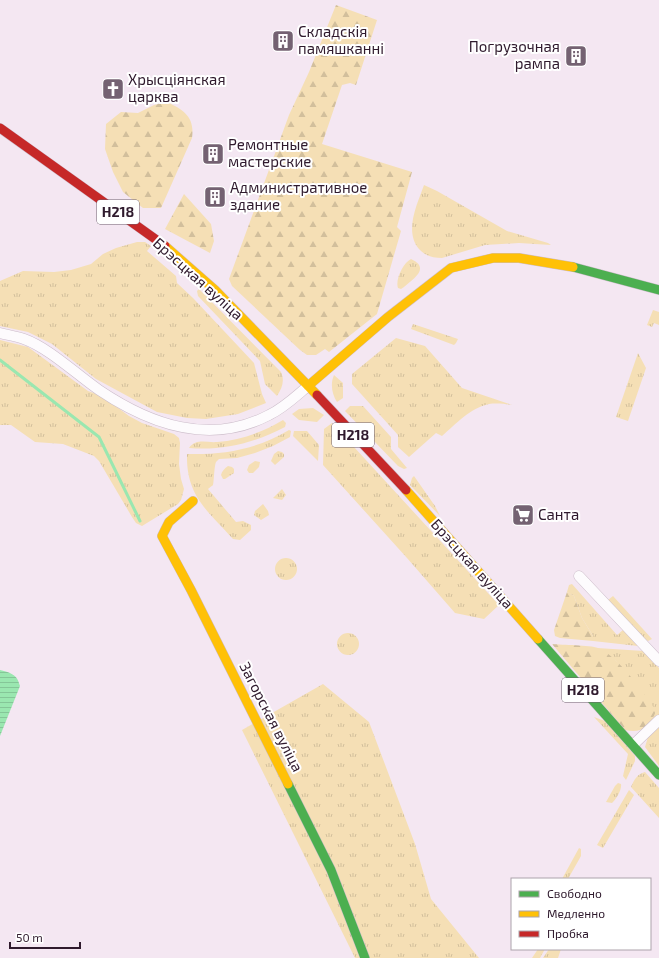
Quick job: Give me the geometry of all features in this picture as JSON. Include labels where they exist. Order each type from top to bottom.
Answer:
[{"type":"main road","name":"Брэсцкая вуліца","points":[[0,128],[170,251],[215,290],[399,483],[659,775]]},
{"type":"main road","points":[[308,386],[383,320],[451,268],[493,258],[519,258],[580,268],[659,290]]},
{"type":"main road","name":"Загорская вуліца","points":[[193,500],[169,522],[162,536],[216,639],[327,863],[365,958]]},
{"type":"street","points":[[0,333],[24,339],[42,348],[100,390],[138,412],[162,423],[188,429],[216,430],[234,428],[248,424],[269,415],[282,407],[308,386]]},
{"type":"street","points":[[579,576],[659,661]]},
{"type":"street","points":[[633,745],[659,720]]},
{"type":"green space","points":[[336,5],[377,20],[356,85],[350,83],[342,85],[322,144],[412,172],[397,227],[401,231],[377,314],[329,352],[325,349],[316,355],[307,355],[232,286],[229,279],[289,115],[309,72]]},
{"type":"green space","points":[[167,102],[183,111],[190,119],[192,125],[192,138],[161,208],[143,208],[123,192],[113,172],[105,149],[106,124],[121,112],[138,113],[154,105]]},
{"type":"green space","points":[[424,185],[507,231],[551,245],[519,243],[485,245],[442,258],[427,255],[419,249],[412,234],[415,209]]},
{"type":"green space","points":[[184,194],[211,224],[214,241],[210,253],[165,229]]},
{"type":"green space","points":[[137,242],[145,242],[151,246],[147,251],[176,276],[177,283],[254,363],[262,394],[266,403],[238,414],[206,419],[187,418],[157,412],[96,379],[52,344],[28,332],[0,326],[0,281],[23,271],[54,272],[71,270],[91,264],[103,254],[116,248]]},
{"type":"green space","points":[[411,259],[417,262],[420,266],[420,270],[404,287],[401,289],[398,288],[397,285],[400,272],[405,264]]},
{"type":"green space","points":[[199,289],[281,372],[283,378],[282,384],[277,396],[265,384],[260,361],[198,296],[197,291]]},
{"type":"green space","points":[[653,310],[659,312],[659,325],[654,323],[652,327],[647,325]]},
{"type":"green space","points":[[413,324],[458,339],[454,345],[411,329]]},
{"type":"green space","points":[[396,338],[425,346],[462,388],[512,405],[489,404],[476,409],[469,413],[442,436],[436,433],[409,457],[398,447],[398,435],[352,384],[352,374]]},
{"type":"green space","points":[[0,340],[28,347],[88,391],[102,396],[129,416],[142,423],[174,434],[179,438],[179,464],[184,489],[181,500],[178,504],[142,526],[136,523],[99,461],[94,456],[63,444],[35,442],[11,425],[0,425]]},
{"type":"green space","points":[[638,353],[646,368],[628,421],[616,417]]},
{"type":"green space","points":[[334,375],[343,383],[343,398],[337,402],[332,389]]},
{"type":"green space","points":[[350,406],[363,406],[391,437],[391,449],[407,468],[404,469],[398,466],[345,411]]},
{"type":"green space","points":[[313,408],[324,415],[317,422],[299,420],[292,414],[299,409]]},
{"type":"green space","points":[[283,420],[286,423],[285,427],[274,433],[238,445],[201,449],[189,448],[198,442],[226,441],[260,432]]},
{"type":"green space","points":[[332,423],[499,605],[484,619],[455,613],[323,465],[324,429]]},
{"type":"green space","points":[[289,430],[291,431],[290,437],[273,446],[237,458],[219,459],[216,462],[213,485],[208,489],[236,522],[243,521],[251,525],[251,530],[240,540],[233,539],[207,510],[194,492],[190,481],[187,454],[240,450],[265,442]]},
{"type":"green space","points":[[294,431],[307,431],[319,445],[318,461],[293,436]]},
{"type":"green space","points":[[278,451],[284,454],[284,457],[275,465],[271,461],[274,454]]},
{"type":"green space","points":[[255,461],[260,462],[259,467],[253,473],[249,473],[247,470],[249,465]]},
{"type":"green space","points":[[228,466],[234,469],[234,473],[223,479],[221,474]]},
{"type":"green space","points":[[414,476],[435,506],[440,516],[410,485]]},
{"type":"green space","points":[[282,489],[286,495],[282,500],[273,498]]},
{"type":"green space","points":[[263,504],[269,515],[261,520],[254,515],[255,511]]},
{"type":"green space","points":[[286,558],[290,559],[296,565],[296,573],[290,579],[286,580],[282,579],[276,573],[275,569],[276,565],[282,559]]},
{"type":"green space","points":[[572,584],[617,635],[623,630],[638,646],[593,641],[593,636],[582,618],[574,596],[567,592],[569,585]]},
{"type":"green space","points":[[567,592],[574,596],[582,618],[593,636],[593,641],[560,638],[555,636],[554,630]]},
{"type":"green space","points":[[613,596],[652,639],[648,641],[645,639],[608,600]]},
{"type":"green space","points":[[348,633],[352,634],[358,640],[358,648],[352,654],[348,655],[344,654],[338,648],[337,644],[338,640],[344,634]]},
{"type":"green space","points":[[552,644],[594,647],[614,658],[630,676],[656,711],[648,725],[641,730],[625,730]]},
{"type":"green space","points":[[597,648],[644,651],[659,668],[659,716],[652,722],[628,675],[616,661]]},
{"type":"green space","points":[[323,684],[369,722],[415,844],[431,899],[479,958],[355,958],[242,730]]},
{"type":"green space","points":[[594,717],[605,721],[635,756],[635,761],[626,780],[623,776],[628,754]]},
{"type":"green space","points":[[659,726],[659,766],[645,747],[648,737]]},
{"type":"green space","points":[[645,772],[659,788],[659,818],[631,787],[638,776]]},
{"type":"green space","points":[[618,783],[621,784],[621,786],[617,797],[612,803],[606,802],[615,786]]},
{"type":"green space","points":[[629,790],[634,795],[603,848],[597,845]]},
{"type":"green space","points":[[579,848],[581,849],[581,856],[569,878],[563,878]]},
{"type":"green space","points":[[537,950],[544,950],[540,958],[532,958]]},
{"type":"green space","points":[[548,950],[561,950],[558,958],[543,958]]},
{"type":"shaded area","points":[[0,670],[15,676],[20,686],[0,736]]},
{"type":"waterway","points":[[0,360],[99,437],[140,521]]},
{"type":"traffic: fast","points":[[573,267],[659,290]]},
{"type":"traffic: fast","points":[[538,639],[659,775]]},
{"type":"traffic: fast","points":[[288,784],[331,870],[365,958]]},
{"type":"traffic: slow","points":[[165,246],[215,290],[317,395]]},
{"type":"traffic: slow","points":[[308,386],[388,317],[451,268],[493,258],[519,258],[573,267]]},
{"type":"traffic: slow","points":[[406,490],[538,639]]},
{"type":"traffic: slow","points":[[193,501],[169,522],[162,536],[191,590],[288,784]]},
{"type":"traffic: jam","points":[[0,128],[165,246]]},
{"type":"traffic: jam","points":[[317,395],[406,490]]},
{"type":"place","name":"Складскія памяшканні","points":[[283,41]]},
{"type":"place","name":"Погрузочная рампа","points":[[576,56]]},
{"type":"place","name":"Хрысціянская царква","points":[[113,89]]},
{"type":"place","name":"Ремонтные мастерские","points":[[213,154]]},
{"type":"place","name":"Административное здание","points":[[215,197]]},
{"type":"place","name":"Санта","points":[[523,515]]}]
